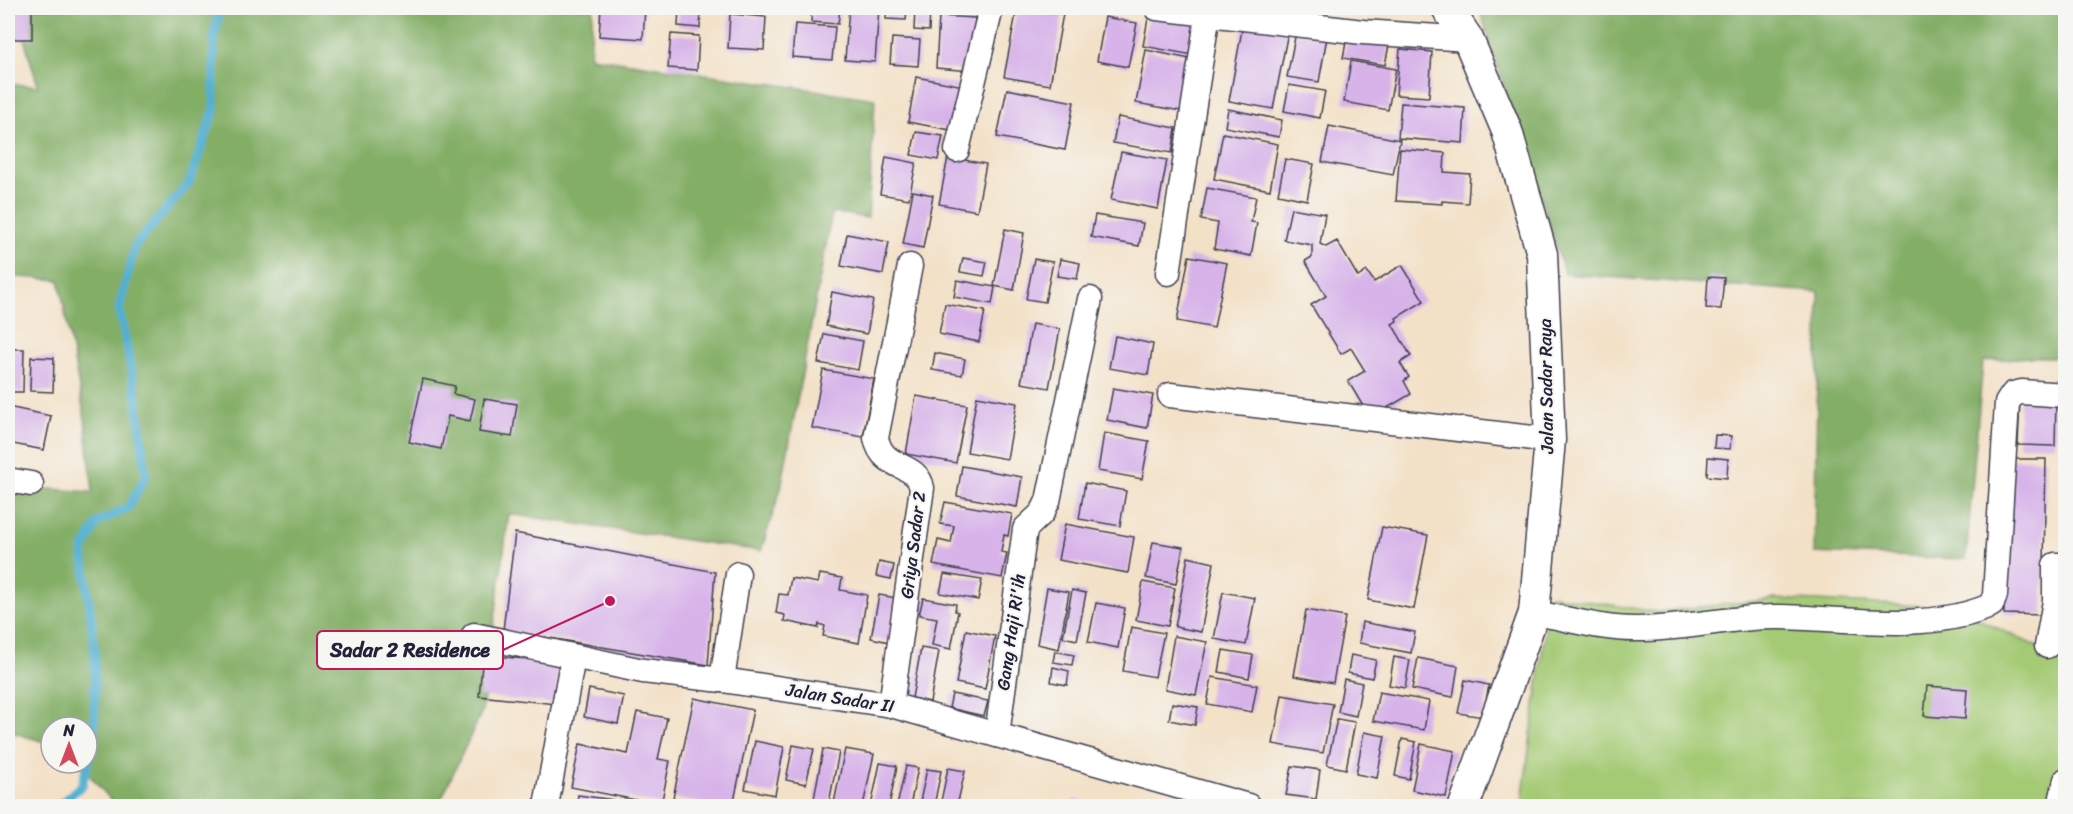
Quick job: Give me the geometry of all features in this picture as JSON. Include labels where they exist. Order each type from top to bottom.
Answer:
[{"type":"street","points":[[957,150],[991,8]]},
{"type":"street","points":[[1157,8],[1363,32],[1468,39]]},
{"type":"street","name":"Jalan Sadar Raya","points":[[1447,8],[1468,39],[1507,131],[1542,254],[1550,440],[1534,613],[1464,807]]},
{"type":"street","points":[[1168,273],[1208,13]]},
{"type":"street","name":"Griya Sadar 2","points":[[891,705],[922,488],[920,480],[915,475],[883,456],[876,438],[910,266]]},
{"type":"street","name":"Gang Haji Ri'ih","points":[[997,735],[1025,529],[1042,513],[1048,501],[1090,299]]},
{"type":"street","points":[[1534,613],[1605,627],[1633,629],[1778,617],[1926,621],[1985,608],[1992,603],[1995,595],[2007,403],[2013,394],[2022,392],[2066,395]]},
{"type":"street","points":[[1170,395],[1550,440]]},
{"type":"street","points":[[2047,646],[2060,601],[2060,565]]},
{"type":"street","points":[[722,680],[738,574]]},
{"type":"street","name":"Jalan Sadar II","points":[[474,635],[643,670],[891,705],[1248,807]]},
{"type":"street","points":[[546,807],[573,657]]},
{"type":"street","points":[[2060,807],[2066,780]]},
{"type":"green space","points":[[15,8],[593,8],[590,57],[875,99],[868,218],[832,212],[781,488],[761,551],[509,514],[482,711],[438,806],[116,806],[89,775],[99,775],[99,715],[39,715],[39,740],[8,731],[8,486],[93,492],[85,419],[59,280],[8,276],[8,84],[38,86]]},
{"type":"green space","points":[[1479,8],[2065,8],[2065,357],[1983,361],[1966,559],[1814,553],[1819,292],[1565,274]]},
{"type":"green space","points":[[1550,595],[1656,612],[1773,599],[1923,606],[1972,616],[2065,660],[2065,750],[2057,806],[1549,806],[1522,802]]},
{"type":"building","points":[[8,8],[32,8],[32,39],[8,39]]},
{"type":"building","points":[[601,8],[645,8],[643,39],[599,36]]},
{"type":"building","points":[[679,8],[701,8],[700,28],[678,26]]},
{"type":"building","points":[[812,8],[840,8],[838,24],[811,22]]},
{"type":"building","points":[[849,8],[879,8],[875,62],[845,60]]},
{"type":"building","points":[[887,8],[907,8],[906,20],[886,19]]},
{"type":"building","points":[[915,8],[930,8],[929,31],[914,30]]},
{"type":"building","points":[[1017,8],[1063,14],[1050,85],[1004,77]]},
{"type":"building","points":[[1149,13],[1199,22],[1193,55],[1143,46]]},
{"type":"building","points":[[730,14],[766,17],[764,50],[728,48]]},
{"type":"building","points":[[939,16],[975,18],[971,71],[936,68]]},
{"type":"building","points":[[1105,17],[1137,23],[1128,67],[1097,61]]},
{"type":"building","points":[[795,24],[835,27],[832,60],[792,57]]},
{"type":"building","points":[[1243,24],[1288,32],[1273,109],[1229,101]]},
{"type":"building","points":[[1296,32],[1327,37],[1319,82],[1287,77]]},
{"type":"building","points":[[671,34],[699,36],[697,70],[668,68]]},
{"type":"building","points":[[1347,37],[1389,45],[1385,65],[1343,58]]},
{"type":"building","points":[[892,38],[920,40],[918,66],[890,64]]},
{"type":"building","points":[[1400,49],[1432,52],[1429,97],[1396,95]]},
{"type":"building","points":[[1146,50],[1195,60],[1186,112],[1136,103]]},
{"type":"building","points":[[1351,61],[1396,69],[1388,110],[1344,102]]},
{"type":"building","points":[[916,77],[964,86],[956,131],[908,122]]},
{"type":"building","points":[[1289,85],[1325,91],[1320,118],[1284,111]]},
{"type":"building","points":[[1007,89],[1074,102],[1065,150],[997,137]]},
{"type":"building","points":[[1401,103],[1465,108],[1463,143],[1398,138]]},
{"type":"building","points":[[1228,109],[1282,120],[1279,137],[1225,127]]},
{"type":"building","points":[[1118,117],[1176,128],[1172,153],[1113,143]]},
{"type":"building","points":[[1329,126],[1400,140],[1393,175],[1322,162]]},
{"type":"building","points":[[916,132],[943,136],[938,160],[911,155]]},
{"type":"building","points":[[1223,133],[1278,144],[1270,190],[1214,179]]},
{"type":"building","points":[[1400,149],[1445,153],[1444,172],[1470,174],[1468,203],[1396,201]]},
{"type":"building","points":[[1121,152],[1167,160],[1158,209],[1111,200]]},
{"type":"building","points":[[886,157],[916,163],[909,199],[880,194]]},
{"type":"building","points":[[948,157],[986,164],[977,211],[939,204]]},
{"type":"building","points":[[1285,159],[1314,164],[1307,200],[1278,194]]},
{"type":"building","points":[[1207,188],[1256,197],[1251,222],[1257,223],[1251,256],[1214,249],[1218,223],[1201,220]]},
{"type":"building","points":[[913,191],[933,195],[923,248],[903,244]]},
{"type":"building","points":[[1291,208],[1325,214],[1320,244],[1326,247],[1337,241],[1358,277],[1367,271],[1374,282],[1402,265],[1424,301],[1396,318],[1397,321],[1392,324],[1411,356],[1400,363],[1409,377],[1404,381],[1411,394],[1370,418],[1348,381],[1365,371],[1351,348],[1341,354],[1311,305],[1326,296],[1305,261],[1312,257],[1312,245],[1284,240]]},
{"type":"building","points":[[1095,215],[1143,223],[1139,246],[1091,237]]},
{"type":"building","points":[[1005,229],[1024,233],[1014,290],[994,286]]},
{"type":"building","points":[[847,234],[889,242],[883,274],[841,266]]},
{"type":"building","points":[[1189,256],[1227,263],[1214,328],[1177,321]]},
{"type":"building","points":[[963,258],[987,262],[984,276],[960,272]]},
{"type":"building","points":[[1034,259],[1053,262],[1045,302],[1026,299]]},
{"type":"building","points":[[1060,259],[1080,263],[1077,279],[1057,276]]},
{"type":"building","points":[[1708,277],[1724,278],[1721,309],[1706,308]]},
{"type":"building","points":[[957,280],[995,287],[992,304],[954,297]]},
{"type":"building","points":[[832,292],[873,300],[867,334],[826,326]]},
{"type":"building","points":[[945,304],[985,311],[979,342],[939,334]]},
{"type":"building","points":[[1032,324],[1060,329],[1049,388],[1021,383]]},
{"type":"building","points":[[824,334],[863,341],[858,370],[818,363]]},
{"type":"building","points":[[1115,336],[1153,344],[1148,375],[1109,368]]},
{"type":"building","points":[[8,349],[24,349],[23,392],[8,392]]},
{"type":"building","points":[[935,353],[965,359],[962,375],[932,370]]},
{"type":"building","points":[[31,357],[54,358],[53,392],[30,391]]},
{"type":"building","points":[[823,370],[874,379],[863,437],[812,428]]},
{"type":"building","points":[[423,379],[455,386],[453,394],[475,399],[470,421],[448,416],[441,449],[409,442]]},
{"type":"building","points":[[1113,388],[1153,395],[1147,428],[1107,420]]},
{"type":"building","points":[[916,396],[967,405],[956,463],[906,454]]},
{"type":"building","points":[[977,396],[1017,403],[1007,459],[967,452]]},
{"type":"building","points":[[2020,398],[2056,399],[2055,446],[2018,445]]},
{"type":"building","points":[[484,399],[517,404],[512,437],[479,432]]},
{"type":"building","points":[[8,407],[51,416],[44,450],[8,443]]},
{"type":"building","points":[[1104,433],[1149,441],[1142,479],[1098,471]]},
{"type":"building","points":[[1715,435],[1731,436],[1730,449],[1714,448]]},
{"type":"building","points":[[1708,457],[1728,459],[1727,478],[1707,476]]},
{"type":"building","points":[[2007,459],[2046,459],[2043,615],[2004,614]]},
{"type":"building","points":[[962,466],[1022,477],[1017,507],[957,496]]},
{"type":"building","points":[[1085,483],[1126,491],[1120,526],[1079,519]]},
{"type":"building","points":[[945,502],[1012,514],[1008,536],[1004,535],[1001,552],[1007,553],[1002,578],[933,565],[938,540],[951,543],[954,526],[940,524]]},
{"type":"building","points":[[1065,524],[1134,537],[1128,573],[1058,560]]},
{"type":"building","points":[[1382,527],[1428,535],[1414,609],[1368,600]]},
{"type":"building","points":[[515,533],[715,572],[708,665],[503,630]]},
{"type":"building","points":[[1153,542],[1183,547],[1176,584],[1146,578]]},
{"type":"building","points":[[1188,557],[1214,563],[1201,632],[1175,627]]},
{"type":"building","points":[[879,562],[894,565],[891,579],[876,576]]},
{"type":"building","points":[[820,574],[842,578],[840,590],[867,595],[859,643],[823,636],[825,626],[819,624],[818,628],[784,621],[785,615],[776,613],[779,594],[788,595],[791,578],[818,583]]},
{"type":"building","points":[[944,574],[982,580],[978,600],[940,593]]},
{"type":"building","points":[[1143,582],[1175,588],[1168,626],[1136,620]]},
{"type":"building","points":[[1047,588],[1069,592],[1059,649],[1037,644]]},
{"type":"building","points":[[1072,590],[1086,593],[1077,640],[1063,637]]},
{"type":"building","points":[[1223,592],[1255,598],[1246,645],[1214,639]]},
{"type":"building","points":[[879,595],[897,598],[889,642],[871,638]]},
{"type":"building","points":[[923,598],[956,604],[955,611],[958,612],[951,649],[932,645],[937,618],[919,615]]},
{"type":"building","points":[[1096,603],[1125,608],[1118,648],[1088,642]]},
{"type":"building","points":[[1306,610],[1345,617],[1333,683],[1294,676]]},
{"type":"building","points":[[1362,622],[1415,632],[1411,653],[1359,643]]},
{"type":"building","points":[[1131,627],[1164,633],[1155,677],[1123,671]]},
{"type":"building","points":[[966,630],[995,636],[985,689],[956,683]]},
{"type":"building","points":[[1174,636],[1207,642],[1196,695],[1165,689]]},
{"type":"building","points":[[921,648],[939,651],[930,702],[912,698]]},
{"type":"building","points":[[1223,650],[1253,655],[1249,678],[1219,672]]},
{"type":"building","points":[[1055,651],[1074,655],[1072,665],[1053,662]]},
{"type":"building","points":[[483,655],[560,662],[556,704],[479,696]]},
{"type":"building","points":[[1351,655],[1376,660],[1372,678],[1348,673]]},
{"type":"building","points":[[1394,657],[1410,660],[1405,688],[1389,685]]},
{"type":"building","points":[[1418,658],[1458,666],[1453,697],[1412,689]]},
{"type":"building","points":[[1053,667],[1069,671],[1067,685],[1051,682]]},
{"type":"building","points":[[1212,677],[1257,685],[1252,712],[1207,704]]},
{"type":"building","points":[[1344,679],[1362,683],[1356,716],[1338,712]]},
{"type":"building","points":[[1465,680],[1489,685],[1483,717],[1458,713]]},
{"type":"building","points":[[1927,686],[1967,689],[1965,719],[1924,716]]},
{"type":"building","points":[[589,689],[624,696],[618,724],[584,717]]},
{"type":"building","points":[[1379,692],[1429,701],[1424,730],[1373,721]]},
{"type":"building","points":[[952,694],[988,701],[984,716],[949,708]]},
{"type":"building","points":[[1282,695],[1333,704],[1323,753],[1273,744]]},
{"type":"building","points":[[694,698],[753,710],[733,806],[714,806],[673,798]]},
{"type":"building","points":[[1172,703],[1198,707],[1195,725],[1169,720]]},
{"type":"building","points":[[637,712],[667,718],[658,759],[670,761],[661,805],[571,787],[580,744],[628,754]]},
{"type":"building","points":[[1337,719],[1355,722],[1346,769],[1327,765]]},
{"type":"building","points":[[1364,732],[1385,736],[1377,778],[1356,774]]},
{"type":"building","points":[[1402,739],[1416,742],[1409,779],[1395,776]]},
{"type":"building","points":[[755,741],[784,747],[775,795],[745,789]]},
{"type":"building","points":[[1421,744],[1455,751],[1446,797],[1412,790]]},
{"type":"building","points":[[793,745],[814,749],[806,784],[786,780]]},
{"type":"building","points":[[823,749],[839,752],[829,803],[814,799]]},
{"type":"building","points":[[845,749],[874,754],[863,806],[834,803]]},
{"type":"building","points":[[880,763],[897,766],[889,806],[871,806]]},
{"type":"building","points":[[906,766],[918,768],[910,806],[897,806]]},
{"type":"building","points":[[1292,766],[1320,770],[1316,799],[1286,795]]},
{"type":"building","points":[[948,768],[965,771],[957,806],[940,806]]},
{"type":"building","points":[[927,769],[941,771],[934,806],[919,806]]},
{"type":"building","points":[[578,795],[613,800],[612,806],[576,806]]},
{"type":"building","points":[[1074,799],[1099,806],[1072,806]]},
{"type":"waterway","points":[[58,806],[82,785],[94,739],[95,654],[83,550],[98,522],[128,508],[146,476],[137,399],[119,308],[135,246],[189,183],[214,111],[214,37],[220,8]]},
{"type":"place","name":"Sadar 2 Residence","points":[[610,601]]}]
